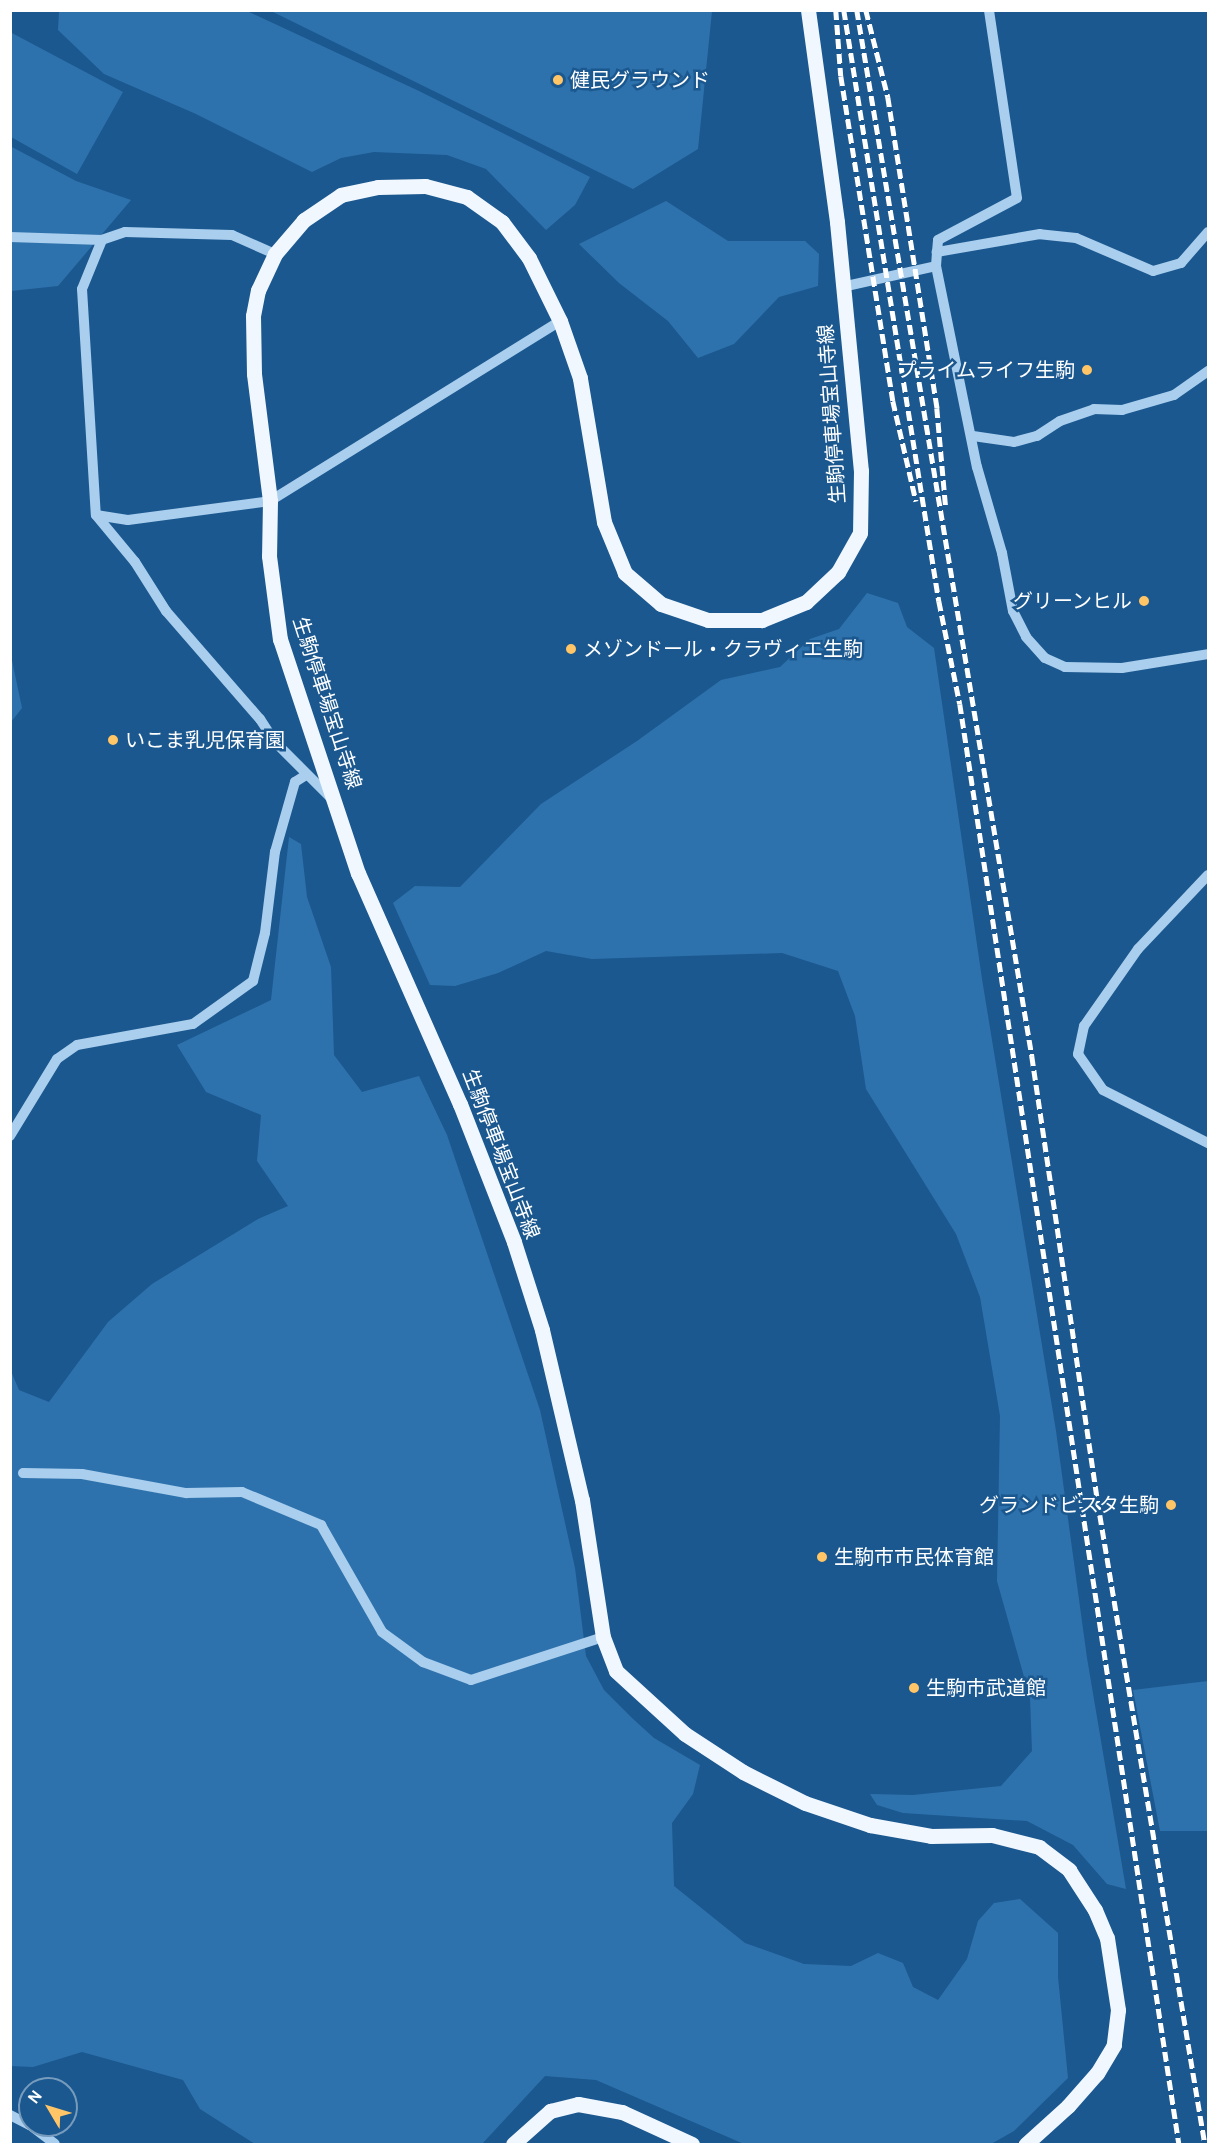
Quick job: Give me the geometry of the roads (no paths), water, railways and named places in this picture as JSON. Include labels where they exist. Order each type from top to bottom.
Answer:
[{"type":"main road","name":"生駒停車場宝山寺線","points":[[808,10],[842,287],[861,471],[860,534],[838,573],[806,602],[762,620],[708,620],[661,604],[625,573],[604,522],[580,378],[560,321],[529,258],[502,222],[467,197],[425,186],[378,187],[341,195],[304,220],[275,254],[258,290],[253,316],[254,374],[270,501],[268,556],[279,639],[337,805],[358,873],[447,1073],[514,1242],[568,1436],[596,1574],[603,1637],[616,1671],[685,1734],[742,1772],[795,1798],[880,1827],[931,1836],[1002,1837],[1039,1847],[1069,1870],[1095,1910],[1107,1938],[1118,2010],[1114,2044],[1075,2098],[1026,2145]]},
{"type":"main road","points":[[513,2145],[550,2111],[578,2104],[622,2112],[692,2145]]},
{"type":"street","points":[[988,10],[1017,198],[938,240],[936,266],[1013,611],[1026,637],[1045,658],[1065,667],[1122,668],[1209,654]]},
{"type":"street","points":[[10,237],[102,240],[125,232],[232,236],[275,254]]},
{"type":"street","points":[[937,252],[1040,234],[1076,238],[1153,271],[1181,263],[1209,232]]},
{"type":"street","points":[[102,240],[82,289],[96,516],[135,562],[166,611],[306,775],[337,805]]},
{"type":"street","points":[[842,287],[936,266]]},
{"type":"street","points":[[96,516],[128,520],[270,501],[560,321]]},
{"type":"street","points":[[973,436],[1014,442],[1036,436],[1060,422],[1094,409],[1122,410],[1174,395],[1209,372]]},
{"type":"street","points":[[10,1136],[57,1059],[77,1045],[193,1024],[253,981],[265,933],[275,852],[295,782],[306,775]]},
{"type":"street","points":[[1209,875],[1138,949],[1084,1026],[1078,1054],[1103,1090],[1209,1143]]},
{"type":"street","points":[[23,1473],[82,1474],[186,1493],[242,1492],[321,1525],[382,1632],[423,1662],[471,1680],[603,1637]]},
{"type":"railway","points":[[836,10],[841,76],[893,401],[916,501]]},
{"type":"railway","points":[[844,10],[939,601],[960,704],[1179,2144]]},
{"type":"railway","points":[[857,10],[1032,1056],[1100,1515],[1205,2144]]},
{"type":"railway","points":[[866,10],[888,97],[937,408],[946,508]]},
{"type":"place","name":"健民グラウンド","points":[[558,80]]},
{"type":"place","name":"プライムライフ生駒","points":[[1087,370]]},
{"type":"place","name":"グリーンヒル","points":[[1144,601]]},
{"type":"place","name":"メゾンドール・クラヴィエ生駒","points":[[571,649]]},
{"type":"place","name":"いこま乳児保育園","points":[[113,740]]},
{"type":"place","name":"グランドビスタ生駒","points":[[1171,1505]]},
{"type":"place","name":"生駒市市民体育館","points":[[822,1557]]},
{"type":"place","name":"生駒市武道館","points":[[914,1688]]}]
